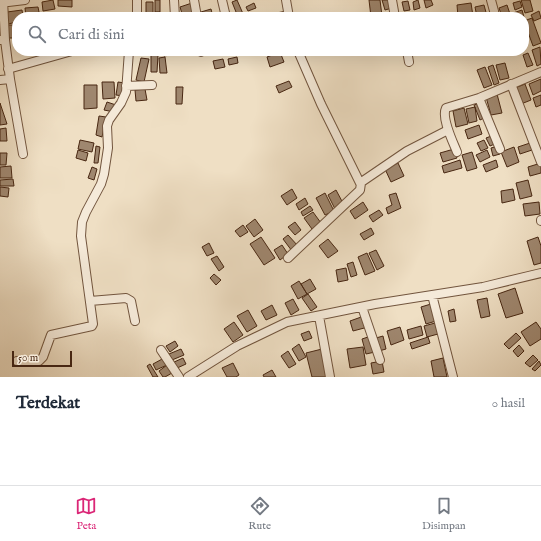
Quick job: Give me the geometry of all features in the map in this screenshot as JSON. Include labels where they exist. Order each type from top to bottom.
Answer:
[{"type":"street","points":[[23,154],[3,40],[2,2],[25,0]]},
{"type":"street","points":[[137,0],[137,12]]},
{"type":"street","points":[[174,0],[175,12]]},
{"type":"street","points":[[194,0],[196,12]]},
{"type":"street","points":[[222,0],[225,12]]},
{"type":"street","points":[[286,0],[288,12]]},
{"type":"street","points":[[392,0],[394,12]]},
{"type":"street","points":[[491,0],[494,11]]},
{"type":"street","points":[[8,69],[54,56]]},
{"type":"street","points":[[17,361],[39,360],[44,357],[52,335],[92,326],[93,321],[81,236],[82,222],[101,184],[104,174],[108,148],[107,126],[126,92],[129,56]]},
{"type":"street","points":[[300,56],[321,104],[359,182],[361,183]]},
{"type":"street","points":[[408,56],[409,62]]},
{"type":"street","points":[[457,152],[448,130],[444,113],[446,108],[479,98],[541,72]]},
{"type":"street","points":[[0,80],[10,79]]},
{"type":"street","points":[[511,84],[541,162]]},
{"type":"street","points":[[126,86],[152,85]]},
{"type":"street","points":[[479,98],[500,149]]},
{"type":"street","points":[[288,258],[360,190],[361,183],[407,150],[448,130]]},
{"type":"street","points":[[188,377],[237,346],[287,322],[362,307],[483,287],[541,273]]},
{"type":"street","points":[[432,295],[453,377]]},
{"type":"street","points":[[90,301],[129,299],[131,301],[135,320]]},
{"type":"street","points":[[362,307],[380,360]]},
{"type":"street","points":[[319,316],[330,377]]},
{"type":"street","points":[[161,350],[179,377]]},
{"type":"building","points":[[53,0],[55,9],[43,11],[42,2]]},
{"type":"building","points":[[58,0],[72,0],[72,7],[58,6]]},
{"type":"building","points":[[155,0],[160,0],[160,12],[155,12]]},
{"type":"building","points":[[237,0],[242,12],[236,12],[232,2]]},
{"type":"building","points":[[369,0],[380,0],[382,12],[370,12]]},
{"type":"building","points":[[382,0],[390,0],[392,8],[385,10]]},
{"type":"building","points":[[418,0],[420,8],[414,10],[413,2]]},
{"type":"building","points":[[424,0],[431,0],[433,5],[426,8]]},
{"type":"building","points":[[521,0],[530,0],[533,11],[525,12]]},
{"type":"building","points":[[408,1],[410,10],[404,11],[402,2]]},
{"type":"building","points":[[520,1],[522,7],[515,10],[513,3]]},
{"type":"building","points":[[146,2],[153,2],[153,12],[146,12]]},
{"type":"building","points":[[192,3],[195,12],[182,12],[180,7]]},
{"type":"building","points":[[254,3],[256,8],[248,11],[246,7]]},
{"type":"building","points":[[471,3],[472,12],[458,12],[457,5]]},
{"type":"building","points":[[484,5],[486,12],[476,12],[475,7]]},
{"type":"building","points":[[507,5],[509,12],[500,12],[499,8]]},
{"type":"building","points":[[38,7],[39,12],[25,12],[25,8]]},
{"type":"building","points":[[211,9],[212,12],[201,12]]},
{"type":"building","points":[[22,10],[22,12],[12,12],[12,23],[8,24],[7,12]]},
{"type":"building","points":[[539,11],[541,18],[534,21],[531,15]]},
{"type":"building","points":[[532,18],[541,43],[533,46],[529,35],[529,19]]},
{"type":"building","points":[[7,25],[12,25],[12,38],[7,38]]},
{"type":"building","points":[[540,47],[541,64],[537,66],[532,50]]},
{"type":"building","points":[[529,55],[533,65],[527,67],[523,56]]},
{"type":"building","points":[[151,56],[158,56],[157,72],[151,72]]},
{"type":"building","points":[[282,56],[284,62],[270,67],[267,57]]},
{"type":"building","points":[[165,57],[167,73],[160,73],[159,58]]},
{"type":"building","points":[[237,57],[238,63],[229,65],[228,59]]},
{"type":"building","points":[[141,58],[149,59],[144,82],[136,80]]},
{"type":"building","points":[[223,59],[225,67],[215,69],[213,61]]},
{"type":"building","points":[[505,63],[509,78],[500,80],[496,65]]},
{"type":"building","points":[[493,65],[499,83],[494,85],[488,67]]},
{"type":"building","points":[[485,67],[492,85],[484,88],[477,70]]},
{"type":"building","points":[[541,79],[541,91],[533,95],[529,84]]},
{"type":"building","points":[[289,81],[292,87],[279,93],[276,86]]},
{"type":"building","points":[[102,82],[114,82],[115,98],[103,99]]},
{"type":"building","points":[[118,82],[125,83],[123,96],[116,95]]},
{"type":"building","points":[[525,84],[531,100],[521,104],[515,88]]},
{"type":"building","points":[[84,85],[97,85],[97,108],[84,109]]},
{"type":"building","points":[[176,87],[183,87],[182,104],[176,104]]},
{"type":"building","points":[[145,89],[147,100],[136,101],[135,90]]},
{"type":"building","points":[[497,94],[502,113],[491,115],[486,97]]},
{"type":"building","points":[[541,95],[541,105],[536,107],[533,98]]},
{"type":"building","points":[[107,102],[116,105],[114,112],[104,110]]},
{"type":"building","points":[[0,103],[7,124],[0,125]]},
{"type":"building","points":[[480,103],[486,117],[480,120],[474,105]]},
{"type":"building","points":[[475,107],[477,121],[469,123],[466,109]]},
{"type":"building","points":[[464,108],[468,124],[456,127],[453,111]]},
{"type":"building","points":[[99,116],[106,117],[102,137],[96,135]]},
{"type":"building","points":[[479,125],[482,134],[468,139],[465,130]]},
{"type":"building","points":[[6,128],[7,141],[0,141],[0,129]]},
{"type":"building","points":[[494,135],[497,143],[490,146],[486,138]]},
{"type":"building","points":[[80,140],[94,143],[92,152],[78,149]]},
{"type":"building","points":[[484,140],[488,148],[481,151],[477,143]]},
{"type":"building","points":[[530,143],[532,150],[520,154],[518,147]]},
{"type":"building","points":[[96,146],[100,147],[98,163],[94,163]]},
{"type":"building","points":[[498,146],[500,154],[493,156],[491,148]]},
{"type":"building","points":[[514,147],[519,162],[507,167],[501,152]]},
{"type":"building","points":[[454,149],[457,158],[443,162],[440,153]]},
{"type":"building","points":[[78,150],[88,153],[86,161],[76,158]]},
{"type":"building","points":[[487,150],[490,157],[480,162],[476,155]]},
{"type":"building","points":[[472,152],[477,168],[467,171],[462,155]]},
{"type":"building","points":[[0,153],[7,153],[6,165],[0,165]]},
{"type":"building","points":[[460,160],[462,168],[444,173],[442,166]]},
{"type":"building","points":[[496,160],[498,167],[486,172],[483,165]]},
{"type":"building","points":[[398,163],[404,176],[391,182],[385,169]]},
{"type":"building","points":[[541,163],[541,173],[530,176],[528,167]]},
{"type":"building","points":[[11,166],[12,178],[0,178],[0,167]]},
{"type":"building","points":[[92,167],[97,169],[94,180],[88,178]]},
{"type":"building","points":[[13,179],[14,186],[0,186],[0,180]]},
{"type":"building","points":[[528,180],[532,196],[520,199],[516,183]]},
{"type":"building","points":[[0,187],[9,188],[8,197],[0,196]]},
{"type":"building","points":[[292,189],[297,198],[287,205],[281,196]]},
{"type":"building","points":[[513,189],[515,200],[502,203],[501,191]]},
{"type":"building","points":[[336,190],[344,205],[335,209],[328,195]]},
{"type":"building","points":[[325,193],[334,211],[325,215],[316,198]]},
{"type":"building","points":[[396,193],[401,208],[388,214],[386,208],[392,205],[389,195]]},
{"type":"building","points":[[305,198],[308,204],[299,210],[296,204]]},
{"type":"building","points":[[363,202],[368,210],[355,219],[350,211]]},
{"type":"building","points":[[539,202],[540,214],[525,216],[523,204]]},
{"type":"building","points":[[310,206],[313,210],[303,216],[301,212]]},
{"type":"building","points":[[379,210],[383,215],[373,222],[369,216]]},
{"type":"building","points":[[313,212],[321,223],[312,229],[304,218]]},
{"type":"building","points":[[255,219],[263,230],[254,237],[246,226]]},
{"type":"building","points":[[295,222],[301,230],[295,235],[288,227]]},
{"type":"building","points":[[243,225],[248,232],[240,237],[235,231]]},
{"type":"building","points":[[371,228],[374,234],[364,240],[360,234]]},
{"type":"building","points":[[288,235],[298,246],[292,251],[283,239]]},
{"type":"building","points":[[261,237],[275,258],[264,265],[250,244]]},
{"type":"building","points":[[538,237],[541,246],[541,263],[534,265],[527,241]]},
{"type":"building","points":[[328,239],[338,251],[328,258],[319,246]]},
{"type":"building","points":[[209,243],[214,253],[207,256],[202,247]]},
{"type":"building","points":[[282,245],[288,254],[280,260],[274,250]]},
{"type":"building","points":[[376,250],[384,266],[377,270],[369,253]]},
{"type":"building","points":[[367,253],[375,271],[365,275],[358,257]]},
{"type":"building","points":[[217,256],[224,267],[219,271],[211,259]]},
{"type":"building","points":[[353,262],[357,275],[351,277],[347,264]]},
{"type":"building","points":[[346,268],[348,280],[338,282],[336,270]]},
{"type":"building","points":[[214,274],[221,280],[216,285],[210,278]]},
{"type":"building","points":[[310,279],[316,289],[307,294],[301,284]]},
{"type":"building","points":[[299,281],[307,294],[298,299],[291,286]]},
{"type":"building","points":[[515,288],[523,313],[506,318],[498,294]]},
{"type":"building","points":[[308,294],[317,307],[311,311],[302,298]]},
{"type":"building","points":[[487,298],[490,316],[481,318],[477,300]]},
{"type":"building","points":[[293,299],[299,310],[291,315],[285,303]]},
{"type":"building","points":[[431,304],[436,321],[426,324],[421,307]]},
{"type":"building","points":[[272,305],[277,315],[266,320],[261,311]]},
{"type":"building","points":[[454,309],[456,321],[450,322],[448,311]]},
{"type":"building","points":[[248,310],[257,326],[247,332],[237,316]]},
{"type":"building","points":[[364,316],[368,327],[353,331],[350,321]]},
{"type":"building","points":[[234,322],[243,335],[233,342],[224,329]]},
{"type":"building","points":[[536,322],[541,329],[541,339],[530,346],[521,332]]},
{"type":"building","points":[[435,323],[438,334],[427,337],[424,326]]},
{"type":"building","points":[[421,326],[423,335],[409,339],[407,330]]},
{"type":"building","points":[[400,327],[404,340],[391,345],[387,331]]},
{"type":"building","points":[[309,331],[312,338],[304,341],[301,334]]},
{"type":"building","points":[[516,333],[521,338],[509,349],[504,344]]},
{"type":"building","points":[[371,336],[375,352],[366,354],[362,339]]},
{"type":"building","points":[[383,336],[386,349],[379,351],[376,338]]},
{"type":"building","points":[[428,337],[430,343],[412,349],[410,343]]},
{"type":"building","points":[[175,341],[178,346],[170,352],[166,346]]},
{"type":"building","points":[[299,344],[306,357],[299,361],[292,349]]},
{"type":"building","points":[[519,345],[524,351],[518,357],[513,351]]},
{"type":"building","points":[[363,347],[366,365],[350,368],[347,349]]},
{"type":"building","points":[[181,349],[184,355],[172,360],[169,354]]},
{"type":"building","points":[[322,349],[328,377],[312,377],[306,353]]},
{"type":"building","points":[[288,351],[296,364],[289,368],[281,356]]},
{"type":"building","points":[[533,355],[538,360],[530,367],[525,363]]},
{"type":"building","points":[[164,358],[167,365],[156,370],[153,364]]},
{"type":"building","points":[[183,358],[186,364],[175,369],[172,363]]},
{"type":"building","points":[[443,358],[447,377],[434,377],[431,361]]},
{"type":"building","points":[[382,361],[384,372],[373,374],[371,363]]},
{"type":"building","points":[[539,361],[541,365],[535,371],[532,369]]},
{"type":"building","points":[[233,363],[239,375],[236,377],[227,377],[222,368]]},
{"type":"building","points":[[150,364],[158,377],[153,377],[147,366]]},
{"type":"building","points":[[167,365],[172,373],[163,377],[159,371]]},
{"type":"building","points":[[272,370],[276,377],[264,377],[263,375]]}]
